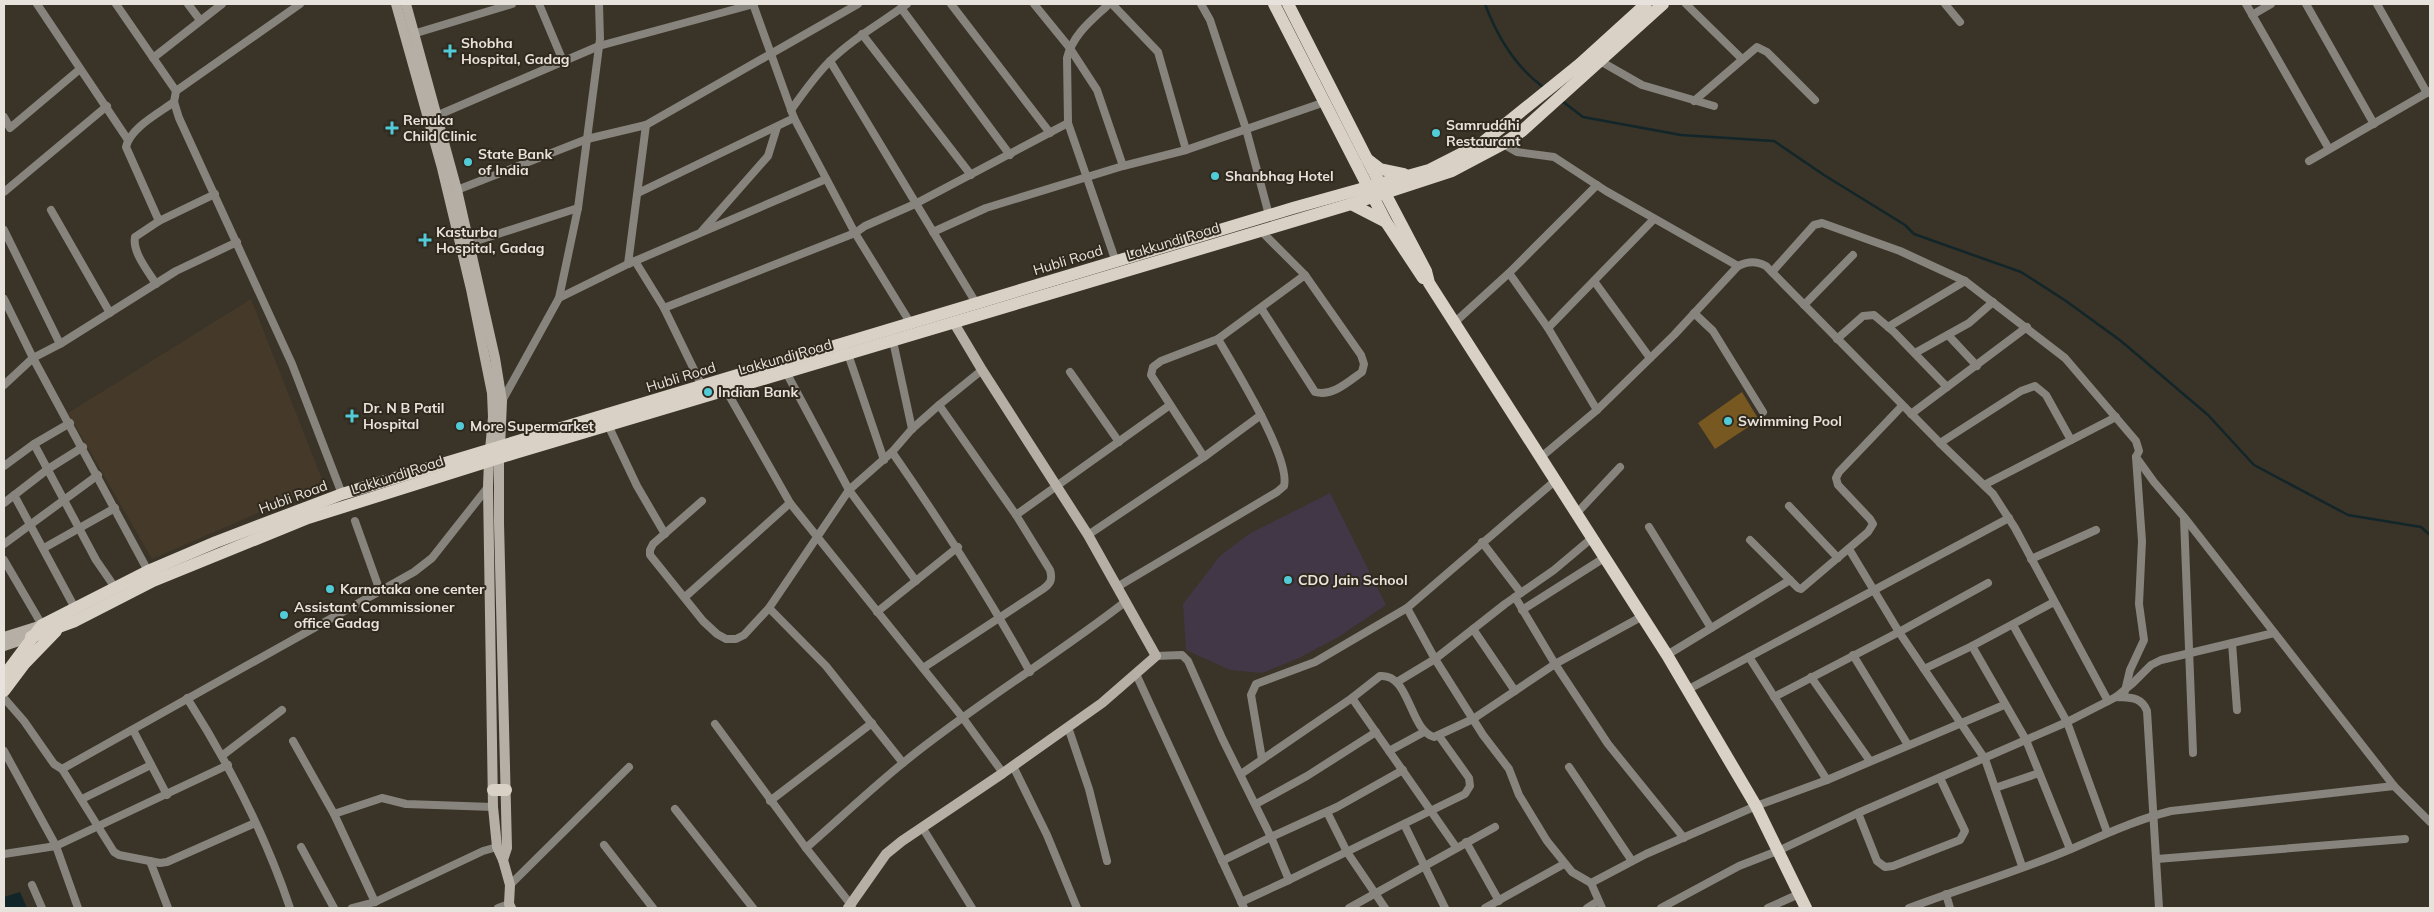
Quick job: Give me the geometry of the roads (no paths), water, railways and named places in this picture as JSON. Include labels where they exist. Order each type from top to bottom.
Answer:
[{"type":"main road","points":[[396,4],[442,168],[492,393],[498,523],[500,790],[493,807],[497,848],[503,860],[510,885],[510,906]]},
{"type":"main road","points":[[406,4],[470,243],[495,358],[502,401],[495,454],[488,487],[500,790],[507,848],[503,860]]},
{"type":"main road","points":[[1274,4],[1324,102],[1362,161],[1411,180],[1452,171],[1503,144],[1522,131],[1600,61],[1656,5]]},
{"type":"main road","points":[[1288,4],[1391,219],[1426,271],[1429,283],[1667,655],[1756,806],[1780,850],[1806,908]]},
{"type":"main road","name":"Hubli Road","points":[[42,625],[76,610],[148,571],[216,542],[342,494],[495,454],[702,386],[1342,193],[1376,190],[1411,180],[1482,143],[1656,5]]},
{"type":"main road","points":[[1342,193],[1356,175],[1362,161]]},
{"type":"main road","points":[[1391,219],[1398,201],[1411,180]]},
{"type":"main road","name":"Lakkundi Road","points":[[4,646],[62,626],[153,581],[308,518],[495,454],[608,425],[954,323],[1351,204],[1376,190]]},
{"type":"main road","points":[[1351,204],[1391,219]]},
{"type":"main road","points":[[851,907],[886,854],[922,827],[1102,703],[1156,656],[1088,534],[982,370],[954,323]]},
{"type":"main road","points":[[4,637],[42,625]]},
{"type":"main road","points":[[4,676],[31,637],[42,625]]},
{"type":"main road","points":[[4,691],[43,643],[62,626]]},
{"type":"street","points":[[37,4],[128,140],[128,155],[159,221]]},
{"type":"street","points":[[116,4],[176,91]]},
{"type":"street","points":[[188,4],[200,20]]},
{"type":"street","points":[[153,58],[222,4]]},
{"type":"street","points":[[300,4],[176,91],[174,102],[179,118],[292,364],[342,494]]},
{"type":"street","points":[[413,34],[512,4]]},
{"type":"street","points":[[539,4],[563,61]]},
{"type":"street","points":[[502,401],[559,298],[578,208],[599,46],[598,4]]},
{"type":"street","points":[[436,116],[599,46],[753,4],[794,118],[855,233],[911,324]]},
{"type":"street","points":[[457,190],[587,139],[646,125],[858,4]]},
{"type":"street","points":[[952,4],[1050,133]]},
{"type":"street","points":[[1034,4],[1069,47],[1103,100],[1123,166]]},
{"type":"street","points":[[1116,262],[1088,176],[1068,123],[1067,58],[1069,47],[1074,38],[1110,4],[1158,52],[1186,150]]},
{"type":"street","points":[[1202,4],[1210,20],[1246,129],[1269,215]]},
{"type":"street","points":[[1686,4],[1742,59]]},
{"type":"street","points":[[1945,4],[1960,22]]},
{"type":"street","points":[[2246,4],[2329,149]]},
{"type":"street","points":[[2252,15],[2271,4]]},
{"type":"street","points":[[2306,4],[2374,124]]},
{"type":"street","points":[[2309,160],[2429,92],[2377,4]]},
{"type":"street","points":[[791,110],[808,85],[830,61],[862,34],[904,6],[1010,154]]},
{"type":"street","points":[[862,34],[971,175]]},
{"type":"street","points":[[1694,101],[1757,47],[1762,49],[1815,100]]},
{"type":"street","points":[[830,61],[976,303]]},
{"type":"street","points":[[1600,61],[1642,85],[1714,106]]},
{"type":"street","points":[[4,117],[7,130],[80,69]]},
{"type":"street","points":[[128,140],[134,132],[174,102]]},
{"type":"street","points":[[933,232],[986,208],[1088,176],[1186,150],[1324,102]]},
{"type":"street","points":[[4,192],[107,106]]},
{"type":"street","points":[[638,193],[794,118]]},
{"type":"street","points":[[664,308],[855,233],[865,226],[915,204],[1068,123]]},
{"type":"street","points":[[646,125],[632,262],[664,308],[702,386]]},
{"type":"street","points":[[700,234],[768,156],[777,127]]},
{"type":"street","points":[[1503,144],[1517,152],[1554,157],[1654,219],[1738,266]]},
{"type":"street","points":[[559,298],[632,262],[826,179]]},
{"type":"street","points":[[1454,322],[1509,273],[1597,185]]},
{"type":"street","points":[[156,284],[134,243],[135,237],[159,221],[215,194]]},
{"type":"street","points":[[470,243],[578,208]]},
{"type":"street","points":[[51,210],[110,313]]},
{"type":"street","points":[[1548,328],[1654,219]]},
{"type":"street","points":[[1772,272],[1814,225],[1822,223],[1900,251],[1966,281],[2027,327],[2065,358],[2116,417],[2136,441],[2139,451],[2136,457],[2142,541],[2139,604],[2144,640],[2130,670],[2125,691]]},
{"type":"street","points":[[4,230],[60,344]]},
{"type":"street","points":[[1260,230],[1306,275],[1361,355],[1364,364],[1362,372],[1331,392],[1322,394],[1315,392],[1261,308]]},
{"type":"street","points":[[4,385],[33,358],[60,344],[176,271],[237,242]]},
{"type":"street","points":[[1804,305],[1853,255]]},
{"type":"street","points":[[1540,458],[1597,410],[1738,266],[1748,262],[1758,262],[1772,272],[1902,406],[1984,485],[2009,518],[2108,701]]},
{"type":"street","points":[[1509,273],[1548,328],[1597,410]]},
{"type":"street","points":[[1204,457],[1151,374],[1153,367],[1161,361],[1218,339],[1306,275]]},
{"type":"street","points":[[1594,281],[1650,358]]},
{"type":"street","points":[[1888,327],[1966,281]]},
{"type":"street","points":[[4,299],[33,358],[83,447],[148,571]]},
{"type":"street","points":[[1915,353],[1969,322],[1993,302]]},
{"type":"street","points":[[1694,313],[1713,331],[1763,412]]},
{"type":"street","points":[[1837,339],[1863,316],[1868,314],[1874,315],[1915,353],[1947,387]]},
{"type":"street","points":[[1911,414],[2027,327]]},
{"type":"street","points":[[1948,335],[1977,366]]},
{"type":"street","points":[[1117,587],[1277,492],[1284,486],[1285,471],[1261,415],[1218,339]]},
{"type":"street","points":[[893,341],[912,429]]},
{"type":"street","points":[[848,354],[884,460]]},
{"type":"street","points":[[702,501],[654,544],[650,550],[650,555],[703,620],[726,639],[736,639],[744,635],[769,608],[849,490],[884,460],[912,429],[982,370]]},
{"type":"street","points":[[786,372],[849,490],[916,581]]},
{"type":"street","points":[[1070,372],[1119,442]]},
{"type":"street","points":[[1940,443],[2021,391],[2035,386],[2046,395],[2071,440]]},
{"type":"street","points":[[726,390],[790,503],[963,718],[1003,773]]},
{"type":"street","points":[[923,668],[1043,589],[1050,584],[1052,577],[1050,570],[1016,515],[939,405]]},
{"type":"street","points":[[1016,515],[1170,405]]},
{"type":"street","points":[[1750,540],[1798,588],[1806,587],[1872,528],[1873,524],[1838,485],[1837,475],[1902,406]]},
{"type":"street","points":[[1088,534],[1204,457],[1261,415]]},
{"type":"street","points":[[1984,485],[2116,417]]},
{"type":"street","points":[[4,466],[34,444],[70,423]]},
{"type":"street","points":[[608,425],[637,486],[665,534]]},
{"type":"street","points":[[34,444],[80,529],[116,589]]},
{"type":"street","points":[[4,503],[48,469],[83,447]]},
{"type":"street","points":[[892,452],[958,547],[1030,672]]},
{"type":"street","points":[[2136,457],[2394,786],[2430,822]]},
{"type":"street","points":[[1576,514],[1620,467]]},
{"type":"street","points":[[4,544],[98,475]]},
{"type":"street","points":[[1262,759],[1251,695],[1256,684],[1316,662],[1407,608],[1556,480]]},
{"type":"street","points":[[62,769],[414,572],[432,558],[488,487]]},
{"type":"street","points":[[14,495],[76,610]]},
{"type":"street","points":[[685,597],[790,503]]},
{"type":"street","points":[[1788,506],[1838,558]]},
{"type":"street","points":[[44,548],[115,508]]},
{"type":"street","points":[[2184,517],[2191,653],[2192,753]]},
{"type":"street","points":[[1687,690],[2009,518]]},
{"type":"street","points":[[354,521],[380,591]]},
{"type":"street","points":[[1649,528],[1711,628]]},
{"type":"street","points":[[2031,558],[2096,530]]},
{"type":"street","points":[[1398,682],[1435,659],[1518,595],[1554,570],[1592,538]]},
{"type":"street","points":[[1482,542],[1518,595],[1522,610],[1577,701],[1608,744],[1684,838]]},
{"type":"street","points":[[877,612],[958,547]]},
{"type":"street","points":[[1849,549],[1899,632],[1985,759],[2022,866]]},
{"type":"street","points":[[1522,610],[1604,558]]},
{"type":"street","points":[[4,560],[42,625]]},
{"type":"street","points":[[1667,655],[1790,580]]},
{"type":"street","points":[[1774,697],[1988,583]]},
{"type":"street","points":[[806,848],[903,763],[1125,602]]},
{"type":"street","points":[[1924,669],[2013,625],[2054,602]]},
{"type":"street","points":[[769,608],[826,666],[903,763]]},
{"type":"street","points":[[1407,608],[1435,659],[1473,719],[1509,769],[1519,795],[1546,841],[1572,872],[1591,883],[1600,905],[1587,908]]},
{"type":"street","points":[[1241,774],[1352,698],[1380,676],[1389,676],[1398,682],[1424,732],[1429,735],[1439,736],[1473,719],[1555,664],[1641,617]]},
{"type":"street","points":[[2013,625],[2067,722],[2107,832]]},
{"type":"street","points":[[1473,629],[1515,691]]},
{"type":"street","points":[[1666,907],[1739,866],[1780,850],[1858,813],[2067,722],[2125,691],[2151,665],[2191,653],[2274,633]]},
{"type":"street","points":[[2232,643],[2237,710]]},
{"type":"street","points":[[1972,646],[2004,705],[2026,740],[2070,849]]},
{"type":"street","points":[[1156,656],[1182,655],[1186,657],[1222,738],[1256,804],[1289,880]]},
{"type":"street","points":[[1853,655],[1908,745]]},
{"type":"street","points":[[1749,657],[1827,780]]},
{"type":"street","points":[[1136,674],[1243,905],[1289,880],[1465,794],[1470,786],[1469,778],[1439,736]]},
{"type":"street","points":[[1812,677],[1870,761]]},
{"type":"street","points":[[2116,697],[2136,698],[2142,702],[2147,711],[2155,815],[2159,908]]},
{"type":"street","points":[[4,698],[24,721],[54,764],[62,769],[114,852],[119,855],[167,862],[255,823]]},
{"type":"street","points":[[187,698],[228,765],[280,878],[290,908]]},
{"type":"street","points":[[1352,698],[1456,847]]},
{"type":"street","points":[[1591,883],[1632,861],[1756,806],[1827,780],[2004,705]]},
{"type":"street","points":[[223,755],[282,710]]},
{"type":"street","points":[[770,801],[872,723]]},
{"type":"street","points":[[715,724],[770,801],[851,907]]},
{"type":"street","points":[[1068,727],[1089,789],[1108,861]]},
{"type":"street","points":[[134,730],[167,795]]},
{"type":"street","points":[[1256,804],[1307,776],[1376,732]]},
{"type":"street","points":[[1389,751],[1424,732]]},
{"type":"street","points":[[293,741],[334,814],[374,902]]},
{"type":"street","points":[[4,751],[56,846],[78,908]]},
{"type":"street","points":[[82,799],[151,765]]},
{"type":"street","points":[[4,854],[56,846],[228,765]]},
{"type":"street","points":[[1013,766],[1047,835],[1077,908]]},
{"type":"street","points":[[510,885],[629,767]]},
{"type":"street","points":[[1569,767],[1632,861]]},
{"type":"street","points":[[1222,861],[1327,812],[1403,770]]},
{"type":"street","points":[[1995,788],[2039,772]]},
{"type":"street","points":[[1858,813],[1877,861],[1885,866],[1893,866],[1960,840],[1965,831],[1940,778]]},
{"type":"street","points":[[1909,908],[2070,849],[2107,832],[2155,815],[2171,811],[2394,786]]},
{"type":"street","points":[[334,814],[382,798],[406,804],[493,807]]},
{"type":"street","points":[[675,810],[753,908]]},
{"type":"street","points":[[1327,812],[1347,852],[1385,908]]},
{"type":"street","points":[[1404,824],[1445,908]]},
{"type":"street","points":[[922,827],[972,908]]},
{"type":"street","points":[[1349,908],[1495,827]]},
{"type":"street","points":[[2157,859],[2405,838]]},
{"type":"street","points":[[1466,842],[1499,901]]},
{"type":"street","points":[[604,845],[653,908]]},
{"type":"street","points":[[301,847],[334,908]]},
{"type":"street","points":[[352,908],[374,902],[483,851],[497,848]]},
{"type":"street","points":[[150,861],[168,908]]},
{"type":"street","points":[[1485,908],[1564,864]]},
{"type":"street","points":[[32,885],[42,908]]},
{"type":"street","points":[[1768,908],[1799,894]]},
{"type":"street","points":[[1946,894],[1950,908]]},
{"type":"street","points":[[498,908],[510,906]]},
{"type":"water","points":[[20,892],[27,908],[4,908],[4,897]]},
{"type":"waterway","points":[[1485,4],[1495,28],[1508,50],[1524,70],[1543,87]]},
{"type":"waterway","points":[[1562,101],[1583,117],[1681,135],[1774,141],[1824,175],[1905,225],[1914,234],[2021,272],[2066,301],[2121,341],[2208,415],[2254,465],[2348,515],[2421,527],[2430,535]]},
{"type":"place","name":"Shobha Hospital, Gadag","points":[[450,51]]},
{"type":"place","name":"Renuka Child Clinic","points":[[392,128]]},
{"type":"place","name":"Samruddhi Restaurant","points":[[1436,133]]},
{"type":"place","name":"State Bank of India","points":[[468,162]]},
{"type":"place","name":"Shanbhag Hotel","points":[[1215,176]]},
{"type":"place","name":"Kasturba Hospital, Gadag","points":[[425,240]]},
{"type":"place","name":"Indian Bank","points":[[708,392]]},
{"type":"place","name":"Dr. N B Patil Hospital","points":[[352,416]]},
{"type":"place","name":"Swimming Pool","points":[[1728,421]]},
{"type":"place","name":"More Supermarket","points":[[460,426]]},
{"type":"place","name":"CDO Jain School","points":[[1288,580]]},
{"type":"place","name":"Karnataka one center","points":[[330,589]]},
{"type":"place","name":"Assistant Commissioner office Gadag","points":[[284,615]]}]
